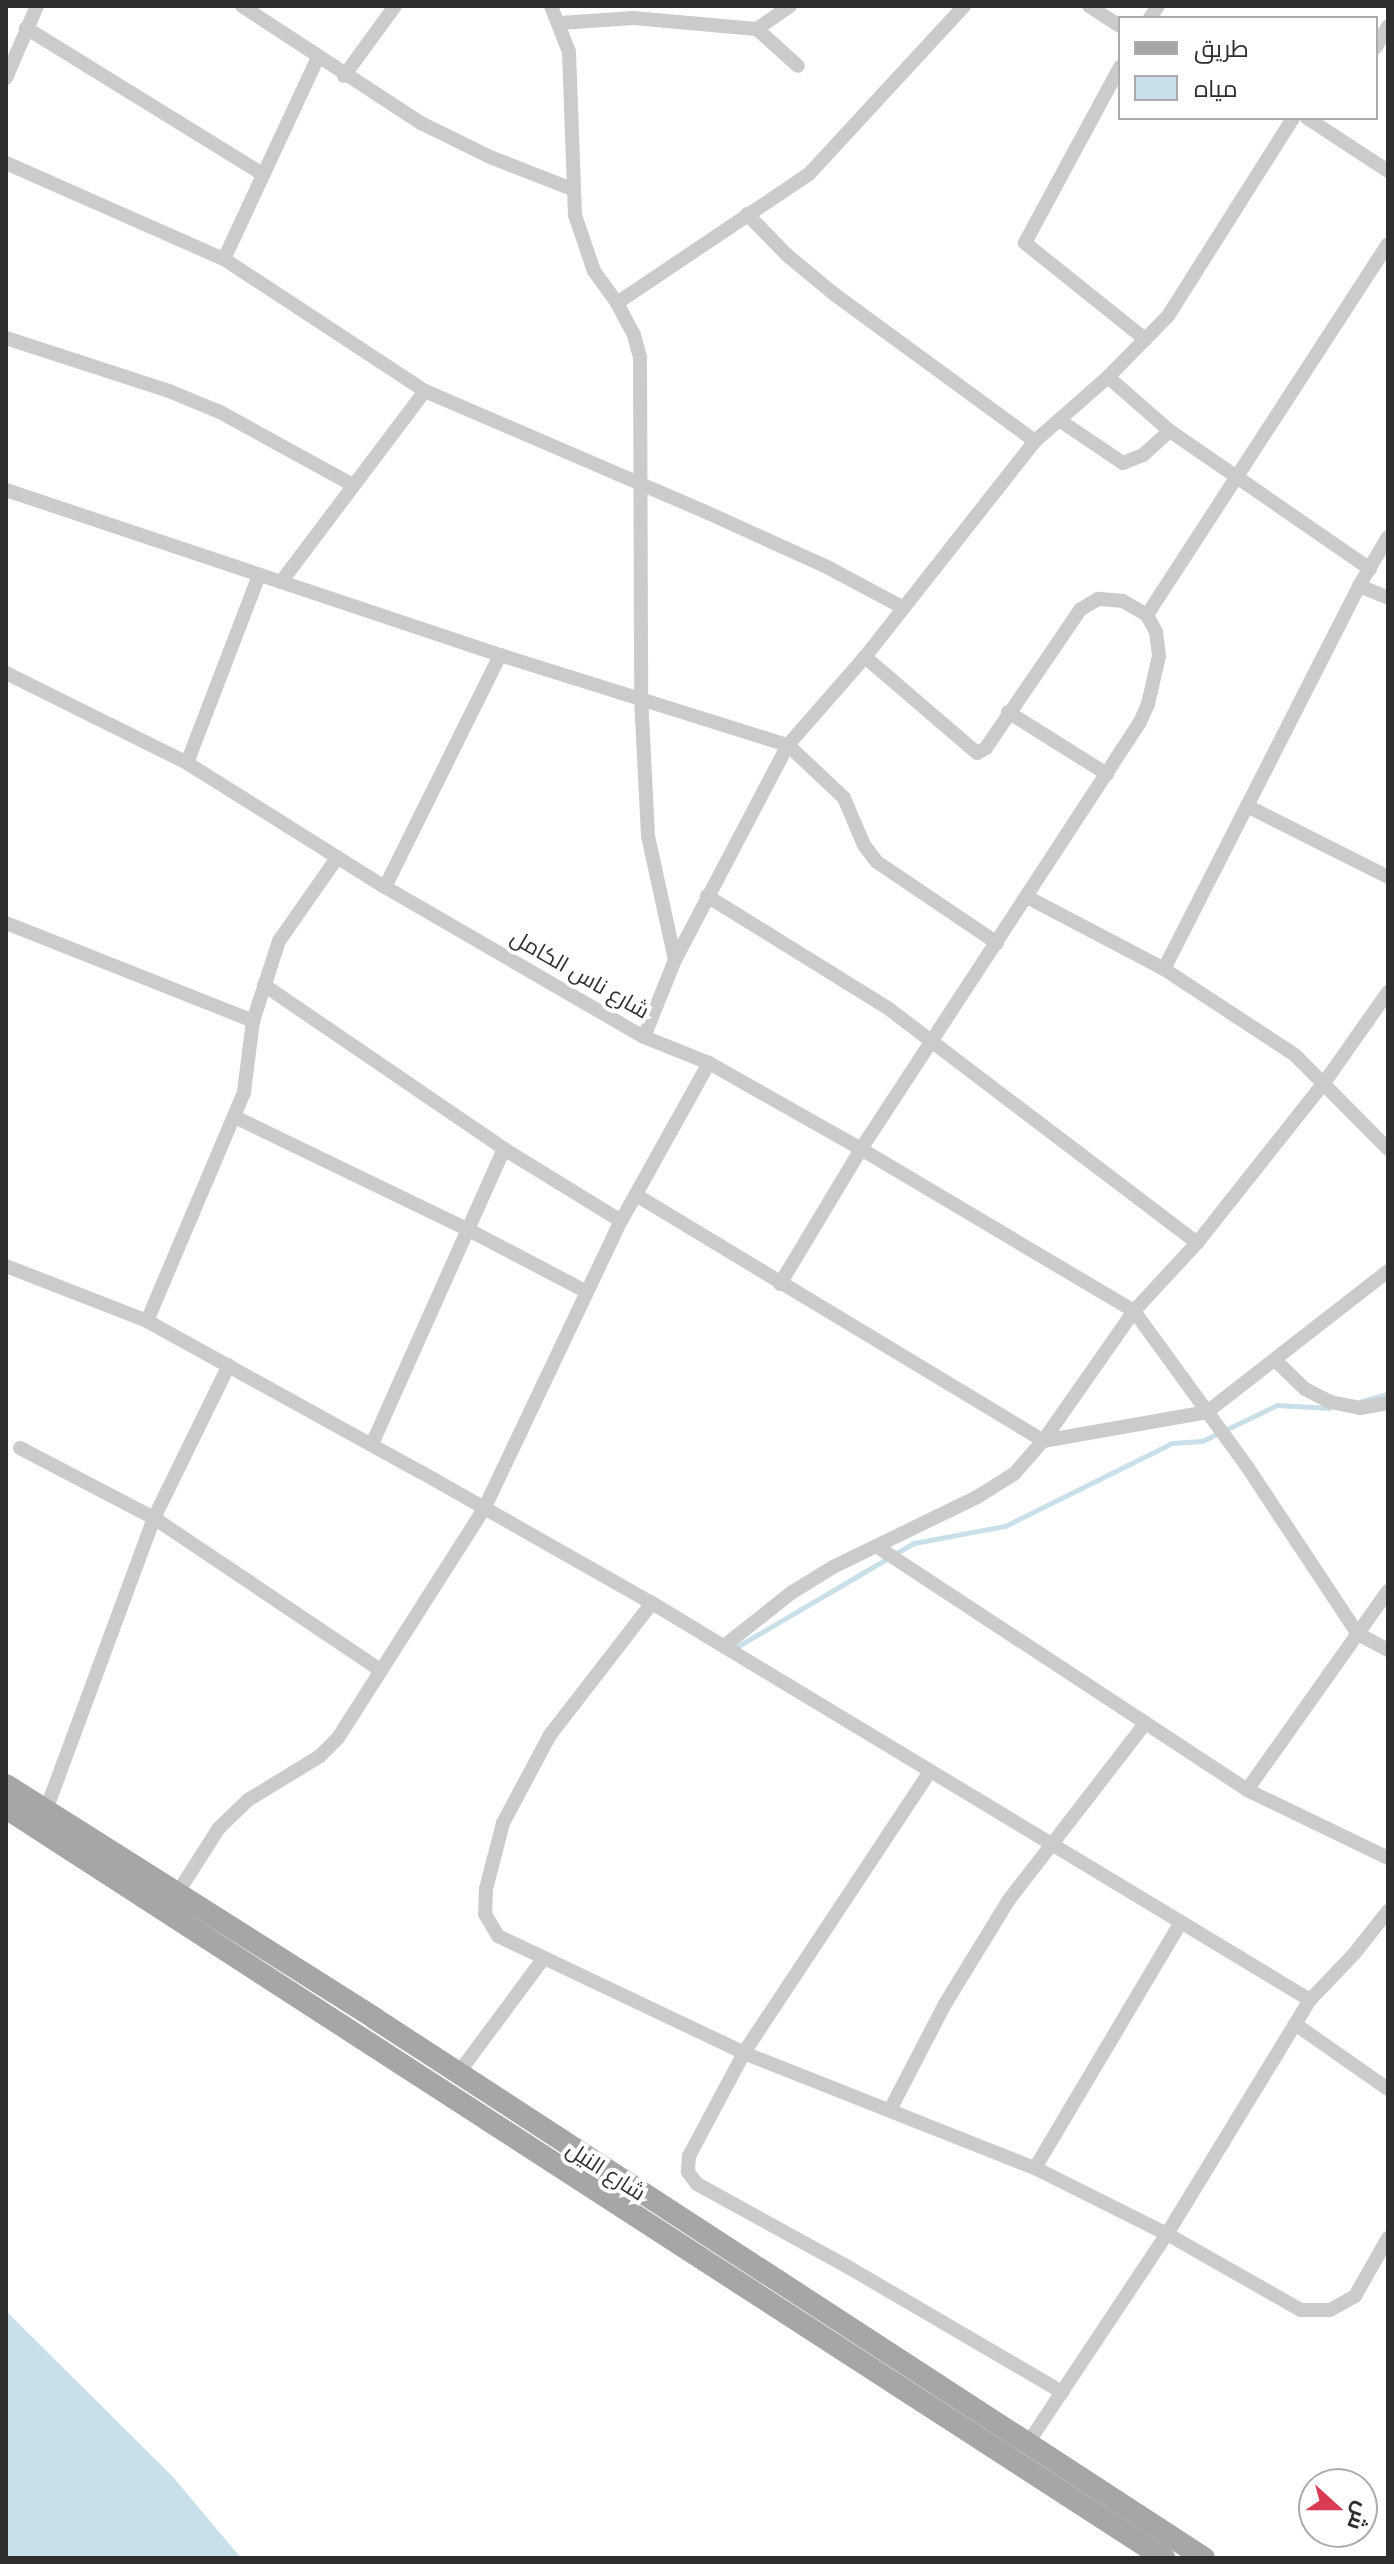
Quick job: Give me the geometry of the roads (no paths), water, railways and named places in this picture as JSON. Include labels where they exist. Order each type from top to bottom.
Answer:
[{"type":"main road","name":"شارع النيل","points":[[6,1785],[178,1892],[1204,2558]]},
{"type":"main road","name":"شارع النيل","points":[[6,1808],[1164,2558]]},
{"type":"street","points":[[6,78],[37,6]]},
{"type":"street","points":[[242,6],[344,76],[440,133],[572,189]]},
{"type":"street","points":[[344,76],[395,6]]},
{"type":"street","points":[[551,6],[560,23],[571,71],[572,189],[582,243],[594,271],[617,303],[634,335],[640,357],[641,697],[648,836],[675,960]]},
{"type":"street","points":[[581,20],[589,6]]},
{"type":"street","points":[[757,29],[790,6]]},
{"type":"street","points":[[617,303],[822,162],[964,6]]},
{"type":"street","points":[[1089,6],[1118,25]]},
{"type":"street","points":[[560,23],[633,18],[757,29],[798,66]]},
{"type":"street","points":[[1378,44],[1388,26]]},
{"type":"street","points":[[26,28],[261,173]]},
{"type":"street","points":[[224,259],[261,173],[318,57]]},
{"type":"street","points":[[1118,71],[1025,243],[1145,339]]},
{"type":"street","points":[[644,1037],[675,960],[788,745],[865,657],[1035,441],[1108,377],[1145,339],[1191,283],[1292,120]]},
{"type":"street","points":[[1331,124],[1388,171]]},
{"type":"street","points":[[6,163],[224,259],[425,391],[640,482],[829,568],[902,607]]},
{"type":"street","points":[[747,214],[787,255],[834,294],[1035,441]]},
{"type":"street","points":[[1147,615],[1234,476],[1388,244]]},
{"type":"street","points":[[6,338],[169,391],[220,412],[353,485]]},
{"type":"street","points":[[1108,377],[1170,431],[1370,569]]},
{"type":"street","points":[[281,582],[425,391]]},
{"type":"street","points":[[1059,420],[1123,463],[1143,455],[1170,431]]},
{"type":"street","points":[[6,490],[500,655],[788,745],[844,798],[864,845],[877,862],[997,943]]},
{"type":"street","points":[[1164,969],[1359,586],[1388,537]]},
{"type":"street","points":[[187,763],[259,575]]},
{"type":"street","points":[[1359,586],[1388,598]]},
{"type":"street","points":[[780,1284],[861,1149],[1140,722],[1159,656],[1156,632],[1147,615],[1123,601],[1098,599],[1080,610],[986,748],[977,753],[970,751],[865,657]]},
{"type":"street","points":[[385,887],[500,655]]},
{"type":"street","name":"شارع ناس الكامل","points":[[6,673],[187,763],[385,887],[644,1037],[709,1063],[1134,1311]]},
{"type":"street","points":[[1008,712],[1107,774]]},
{"type":"street","points":[[1247,806],[1388,877]]},
{"type":"street","points":[[147,1321],[244,1092],[253,1021],[279,941],[337,858]]},
{"type":"street","points":[[707,896],[889,1009],[1197,1243]]},
{"type":"street","points":[[1027,897],[1164,969],[1295,1055],[1388,1149]]},
{"type":"street","points":[[6,923],[253,1021]]},
{"type":"street","points":[[264,985],[504,1149],[621,1221]]},
{"type":"street","points":[[724,1646],[791,1593],[1014,1474],[1043,1441],[1134,1311],[1197,1243],[1324,1083],[1388,992]]},
{"type":"street","points":[[178,1892],[219,1828],[248,1800],[320,1756],[338,1738],[379,1669],[484,1509],[585,1291],[709,1063]]},
{"type":"street","points":[[235,1117],[467,1229],[585,1291]]},
{"type":"street","points":[[372,1444],[504,1149]]},
{"type":"street","points":[[636,1195],[1043,1441],[1207,1412],[1388,1271]]},
{"type":"street","points":[[6,1266],[147,1321],[372,1444],[652,1603],[929,1773],[1053,1842],[1310,2000]]},
{"type":"street","points":[[1134,1311],[1207,1412],[1358,1634],[1388,1650]]},
{"type":"street","points":[[1275,1360],[1305,1389],[1330,1402],[1360,1408],[1388,1403]]},
{"type":"street","points":[[46,1810],[154,1518],[229,1365]]},
{"type":"street","points":[[20,1448],[154,1518],[219,1565],[379,1669]]},
{"type":"street","points":[[876,1546],[1247,1790],[1388,1858]]},
{"type":"street","points":[[1247,1790],[1388,1591]]},
{"type":"street","points":[[652,1603],[550,1735],[503,1823],[486,1889],[485,1914],[498,1936],[744,2053],[1035,2168],[1167,2234],[1301,2310],[1330,2310],[1355,2296],[1388,2238]]},
{"type":"street","points":[[890,2110],[945,2004],[1008,1901],[1145,1724]]},
{"type":"street","points":[[929,1773],[744,2053],[689,2156],[688,2172],[697,2184],[848,2267],[1062,2392]]},
{"type":"street","points":[[1028,2443],[1167,2234],[1310,2000],[1354,1954],[1388,1911]]},
{"type":"street","points":[[1035,2168],[1181,1922]]},
{"type":"street","points":[[457,2075],[544,1958]]},
{"type":"street","points":[[1295,2024],[1388,2089]]},
{"type":"water","points":[[6,2311],[173,2477],[241,2558],[6,2558]]},
{"type":"waterway","points":[[1362,1401],[1388,1394]]},
{"type":"waterway","points":[[733,1649],[914,1543],[1005,1526],[1172,1443],[1202,1441],[1277,1405],[1329,1408]]}]
